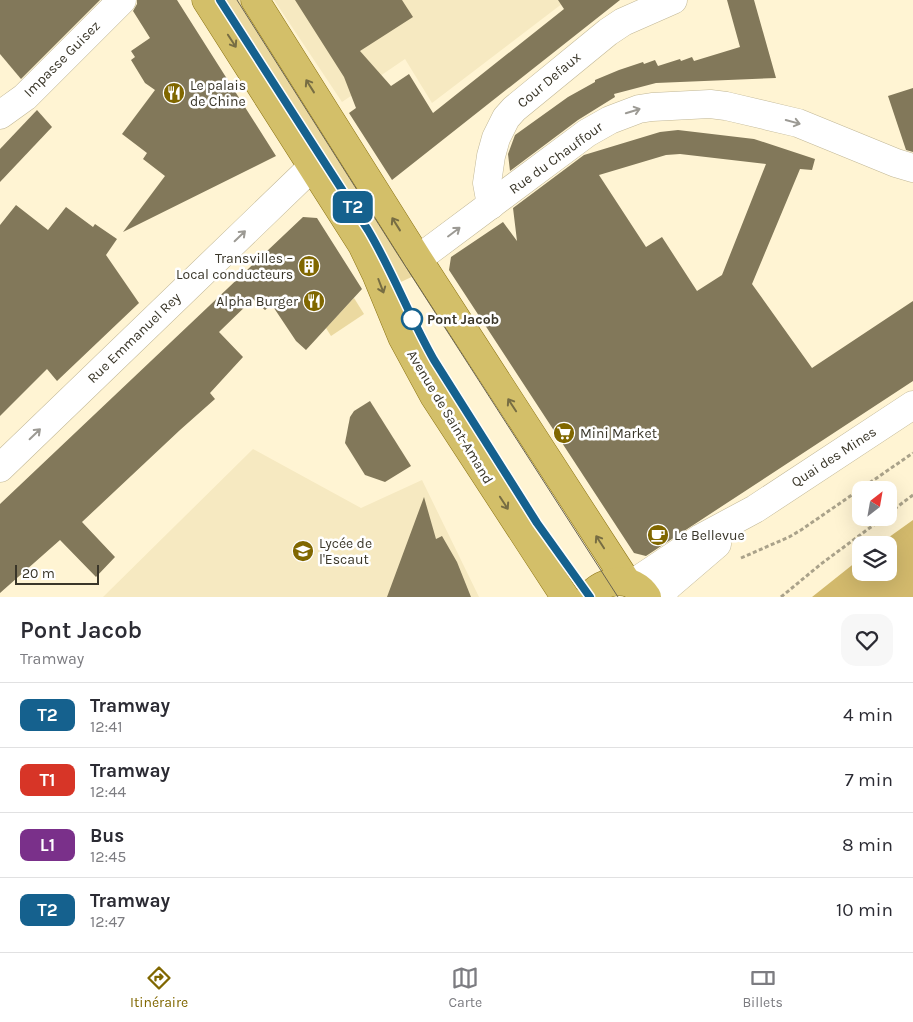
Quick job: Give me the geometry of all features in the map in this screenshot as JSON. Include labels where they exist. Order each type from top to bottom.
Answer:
[{"type":"main road","name":"Avenue de Saint-Amand","points":[[206,0],[370,260],[402,337],[434,396],[565,597]]},
{"type":"main road","points":[[255,0],[418,259],[635,588]]},
{"type":"main road","points":[[589,597],[605,583],[616,581],[635,588]]},
{"type":"street","name":"Impasse Guisez","points":[[0,115],[25,97],[122,0]]},
{"type":"street","name":"Cour Defaux","points":[[491,205],[487,183],[490,156],[500,128],[514,109],[608,32],[623,22],[673,0]]},
{"type":"street","name":"Rue du Chauffour","points":[[418,259],[598,126],[623,115],[652,107],[710,104],[734,108],[798,123],[896,163],[913,168]]},
{"type":"street","name":"Rue Emmanuel Rey","points":[[0,468],[312,167]]},
{"type":"street","name":"Quai des Mines","points":[[635,588],[702,538],[755,509],[913,405]]},
{"type":"street","name":"Quai des Mines","points":[[660,597],[668,586],[755,509]]},
{"type":"path","points":[[736,561],[802,530],[913,453]]},
{"type":"path","points":[[898,506],[913,495]]},
{"type":"path","points":[[780,597],[872,526]]},
{"type":"shaded area","points":[[216,0],[240,0],[416,275],[392,286]]},
{"type":"shaded area","points":[[274,0],[567,0],[432,103],[405,59],[342,102]]},
{"type":"shaded area","points":[[354,298],[364,314],[331,336],[326,328]]},
{"type":"shaded area","name":"Lycée de l'Escaut","points":[[253,449],[361,508],[422,480],[479,597],[103,597]]},
{"type":"shaded area","points":[[913,520],[913,597],[812,597],[852,565],[852,581],[897,581],[897,536],[891,536]]},
{"type":"building","points":[[0,0],[100,0],[21,79],[0,54]]},
{"type":"building","points":[[137,0],[177,0],[276,156],[123,232],[165,176],[143,159],[147,153],[122,134],[155,90],[145,83],[131,60],[135,57],[131,51],[150,38],[133,11]]},
{"type":"building","points":[[295,0],[402,0],[413,17],[360,51],[391,86],[409,74],[433,113],[564,9],[558,0],[620,0],[392,180],[349,113],[356,108],[344,77]]},
{"type":"building","points":[[727,0],[754,0],[776,78],[656,83],[614,94],[615,97],[578,120],[510,171],[508,154],[515,135],[568,97],[595,82],[595,80],[643,62],[644,64],[655,60],[658,66],[692,57],[694,61],[740,47]]},
{"type":"building","points":[[913,88],[913,152],[906,150],[888,96]]},
{"type":"building","points":[[37,110],[52,127],[0,182],[0,149]]},
{"type":"building","points":[[678,130],[754,139],[815,159],[812,170],[800,169],[752,284],[812,368],[913,301],[913,381],[646,556],[634,553],[449,270],[451,257],[503,222],[517,241],[513,208],[584,155],[660,132]],"holes":[[[680,154],[766,164],[722,275],[697,291],[662,237],[646,247],[599,175],[666,155]]]},
{"type":"building","points":[[16,205],[48,230],[66,207],[93,227],[95,224],[117,239],[106,255],[139,303],[57,381],[47,369],[0,416],[0,225]]},
{"type":"building","points":[[303,217],[317,218],[362,289],[306,350],[296,341],[272,305],[265,310],[253,299],[219,332],[243,357],[210,393],[215,399],[82,522],[115,557],[96,577],[60,540],[0,593],[0,504]]},
{"type":"building","points":[[370,401],[411,466],[385,482],[365,475],[345,443],[350,417],[354,411]]},
{"type":"building","points":[[424,497],[436,539],[442,536],[457,562],[471,597],[387,597]]},
{"type":"tram line","points":[[220,0],[375,242],[434,361],[537,523],[590,597]]},
{"type":"tram line","name":"T2","points":[[220,0],[368,230],[434,360],[537,523],[590,597]]},
{"type":"tram line","points":[[237,0],[618,597]]},
{"type":"place","name":"Le palais de Chine","points":[[174,93]]},
{"type":"place","name":"Transvilles – Local conducteurs","points":[[309,266]]},
{"type":"place","name":"Alpha Burger","points":[[314,301]]},
{"type":"place","name":"Pont Jacob","points":[[412,319]]},
{"type":"place","name":"Mini Market","points":[[564,433]]},
{"type":"place","name":"Le Bellevue","points":[[658,535]]},
{"type":"place","name":"Lycée de l'Escaut","points":[[303,551]]}]
